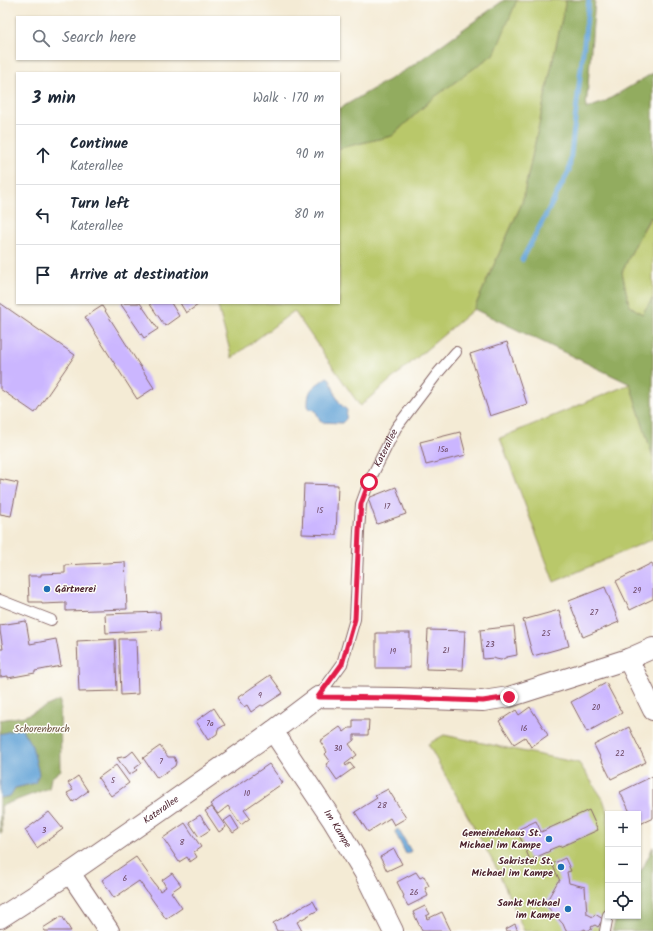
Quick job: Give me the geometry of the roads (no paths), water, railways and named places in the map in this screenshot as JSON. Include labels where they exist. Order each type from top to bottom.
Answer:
[{"type":"street","points":[[318,697],[483,701],[509,697],[628,659],[653,648]]},
{"type":"street","points":[[628,659],[653,710]]},
{"type":"street","name":"Katerallee","points":[[0,918],[70,873],[152,817],[318,697]]},
{"type":"street","name":"Im Kampe","points":[[273,731],[333,821],[364,872],[393,931]]},
{"type":"street","points":[[70,873],[109,931]]},
{"type":"lane","name":"Katerallee","points":[[318,697],[342,664],[355,619],[361,504],[369,482],[396,428],[436,374],[456,352]]},
{"type":"lane","points":[[0,600],[51,620]]},
{"type":"lane","points":[[605,931],[607,919]]},
{"type":"water","points":[[327,377],[330,379],[338,400],[347,410],[346,419],[342,423],[321,422],[315,410],[310,409],[308,406],[310,391]]},
{"type":"water","points":[[21,728],[32,746],[39,774],[35,783],[15,788],[10,796],[0,798],[0,734]]},
{"type":"water","points":[[398,829],[411,851],[406,854],[395,832]]},
{"type":"waterway","points":[[522,260],[569,171],[589,0]]},
{"type":"place","name":"Gärtnerei","points":[[47,589]]},
{"type":"place","name":"Gemeindehaus St. Michael im Kampe","points":[[549,839]]},
{"type":"place","name":"Sakristei St. Michael im Kampe","points":[[561,867]]},
{"type":"place","name":"Sankt Michael im Kampe","points":[[568,909]]},
{"type":"park label","name":"Schorenbruch","points":[[42,729]]}]
